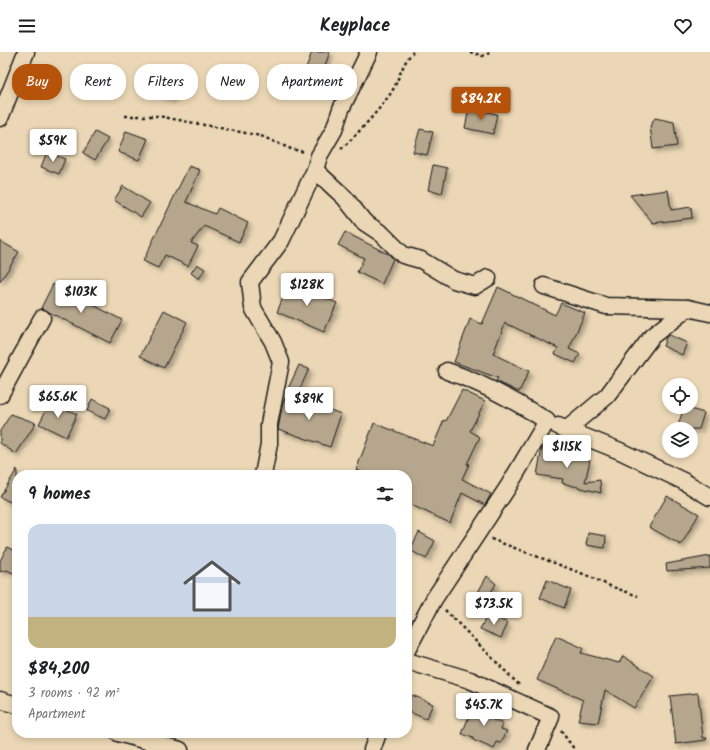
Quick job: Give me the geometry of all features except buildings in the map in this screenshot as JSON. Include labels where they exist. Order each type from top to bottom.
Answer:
[{"type":"street","points":[[0,118],[26,52]]},
{"type":"street","points":[[264,470],[269,444],[269,424],[282,362],[273,342],[253,308],[250,282],[281,240],[334,130],[342,109],[369,52]]},
{"type":"street","points":[[317,163],[364,222],[382,234],[403,255],[421,260],[454,280],[475,286],[488,278]]},
{"type":"street","points":[[544,286],[606,306],[688,308],[710,313]]},
{"type":"street","points":[[566,430],[607,396],[652,336],[688,308]]},
{"type":"street","points":[[0,395],[42,318]]},
{"type":"street","points":[[447,371],[473,380],[504,395],[547,421],[620,451],[683,481],[710,497]]},
{"type":"street","points":[[412,641],[434,599],[475,534],[508,488],[547,421]]},
{"type":"street","points":[[412,663],[470,680],[551,717],[537,750]]},
{"type":"street","points":[[0,700],[12,704]]},
{"type":"street","points":[[136,738],[180,750]]},
{"type":"street","points":[[372,750],[376,738]]},
{"type":"path","points":[[340,150],[351,141],[390,93],[408,57],[413,52]]},
{"type":"path","points":[[470,52],[483,56],[492,52]]},
{"type":"path","points":[[125,116],[158,116],[262,136],[291,148],[317,163]]},
{"type":"path","points":[[475,534],[495,540],[638,596]]},
{"type":"path","points":[[434,599],[525,691]]},
{"type":"path","points":[[551,717],[575,750]]}]
